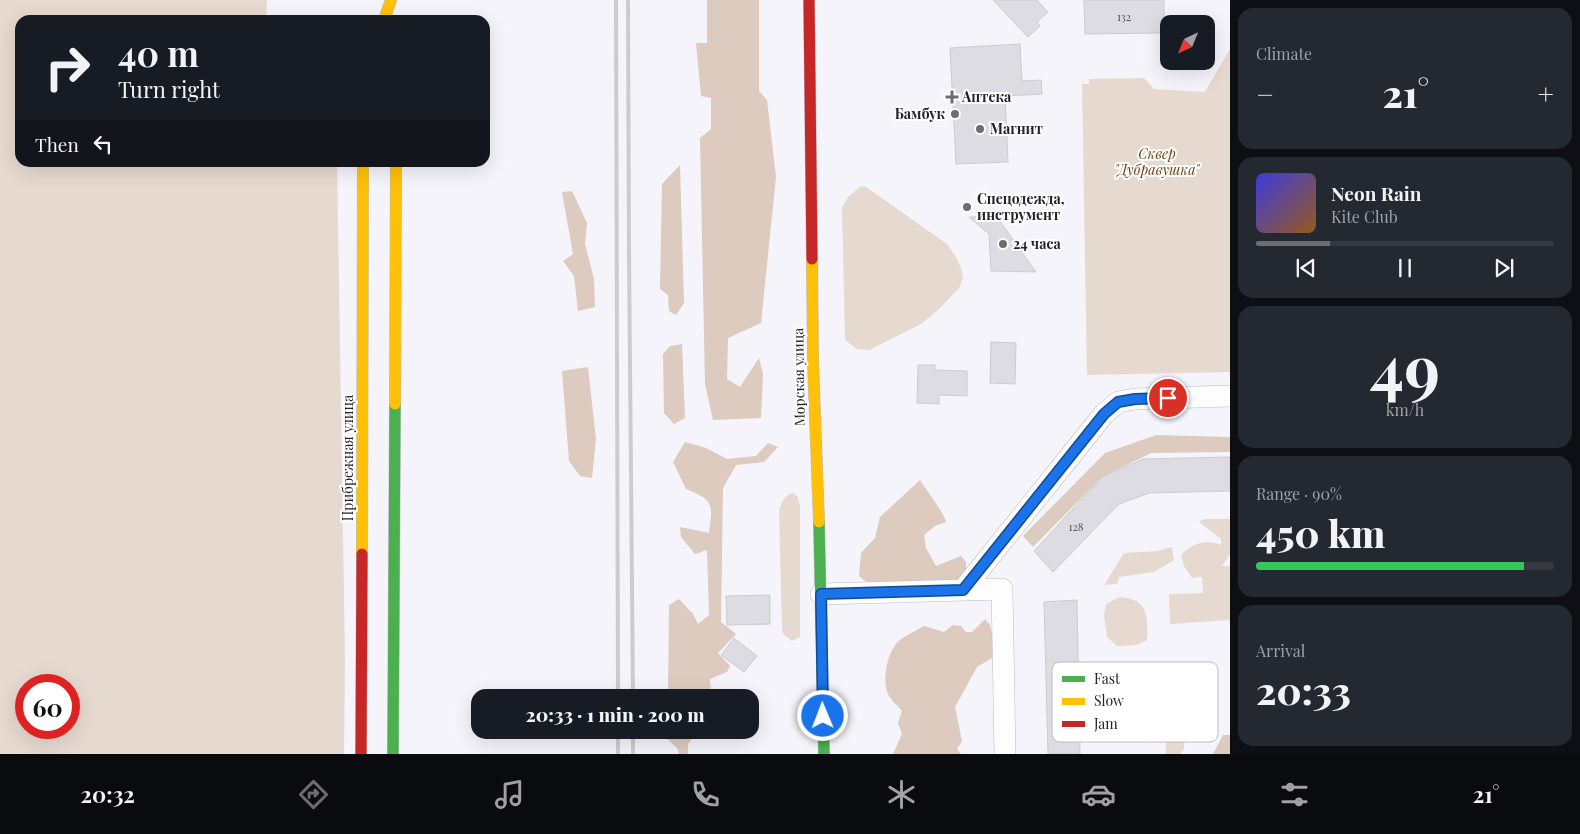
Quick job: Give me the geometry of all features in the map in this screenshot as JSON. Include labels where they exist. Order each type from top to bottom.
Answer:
[{"type":"main road","points":[[386,15],[391,0]]},
{"type":"main road","points":[[394,15],[395,0]]},
{"type":"main road","name":"Морская улица","points":[[809,0],[813,362],[824,754]]},
{"type":"main road","name":"Прибрежная улица","points":[[361,754],[364,167]]},
{"type":"main road","points":[[393,754],[396,167]]},
{"type":"street","points":[[963,590],[1104,414],[1118,402],[1135,399],[1230,396]]},
{"type":"street","points":[[821,594],[1002,589],[1005,754]]},
{"type":"green space","points":[[0,0],[267,0],[266,15],[15,15],[15,167],[337,167],[345,659],[344,754],[0,754]]},
{"type":"green space","name":"Сквер \"Дубравушка\"","points":[[1230,49],[1230,372],[1087,375],[1082,84],[1089,84],[1089,79],[1144,78],[1154,89],[1205,92]]},
{"type":"green space","points":[[861,186],[866,187],[947,244],[956,257],[963,278],[959,288],[921,324],[869,350],[857,349],[845,340],[842,208],[848,197]]},
{"type":"green space","points":[[794,493],[798,498],[800,507],[800,637],[792,641],[783,634],[782,629],[779,510],[786,497]]},
{"type":"green space","points":[[1204,519],[1230,519],[1230,554],[1222,566],[1230,566],[1230,620],[1170,624],[1169,594],[1203,593],[1202,577],[1192,578],[1184,566],[1181,555],[1200,543],[1210,542],[1221,545],[1221,539],[1199,522]]},
{"type":"green space","points":[[1172,547],[1174,560],[1154,572],[1119,577],[1117,584],[1104,585],[1124,553],[1157,551]]},
{"type":"green space","points":[[1120,597],[1136,601],[1144,610],[1147,623],[1147,640],[1137,645],[1117,646],[1107,637],[1104,615],[1106,604]]},
{"type":"green space","points":[[1166,742],[1185,742],[1184,749],[1180,754],[1166,754]]},
{"type":"shaded area","points":[[707,0],[759,0],[759,91],[767,100],[776,177],[761,323],[728,338],[727,379],[740,387],[759,358],[763,374],[761,418],[713,420],[705,384],[700,138],[711,129],[711,98],[701,96],[696,43],[707,43]]},
{"type":"shaded area","points":[[680,165],[684,303],[676,315],[669,311],[668,295],[660,289],[662,184]]},
{"type":"shaded area","points":[[572,191],[587,223],[585,244],[594,279],[595,307],[578,311],[574,276],[563,261],[573,254],[562,192]]},
{"type":"shaded area","points":[[682,344],[685,418],[674,424],[664,413],[663,354],[670,346]]},
{"type":"shaded area","points":[[588,367],[596,439],[592,478],[580,476],[569,461],[562,371]]},
{"type":"shaded area","points":[[1156,435],[1230,437],[1230,452],[1151,453],[1102,477],[1033,547],[1023,536],[1105,453]]},
{"type":"shaded area","points":[[685,442],[706,448],[727,459],[756,456],[768,443],[778,447],[764,462],[736,465],[723,488],[721,622],[736,634],[718,653],[730,666],[727,672],[710,679],[711,689],[668,689],[669,605],[679,599],[693,614],[698,624],[709,615],[707,550],[695,554],[681,537],[680,527],[709,533],[710,504],[702,496],[686,489],[673,462]]},
{"type":"shaded area","points":[[920,480],[946,522],[935,526],[924,535],[926,548],[936,566],[961,556],[966,562],[963,585],[897,584],[882,581],[869,584],[859,576],[861,553],[875,538],[880,517]]},
{"type":"shaded area","points":[[985,619],[990,625],[997,655],[977,667],[955,707],[962,741],[957,749],[961,754],[893,754],[902,734],[898,723],[902,711],[889,696],[886,683],[887,667],[895,645],[902,638],[924,626],[944,632],[953,625],[961,626],[966,632],[972,632]]},
{"type":"shaded area","points":[[1223,735],[1230,735],[1230,754],[1213,754]]},
{"type":"shaded area","points":[[667,739],[692,739],[688,744],[688,754],[679,754],[677,748]]},
{"type":"building","points":[[993,0],[1037,0],[1048,12],[1037,22],[1040,26],[1028,37]]},
{"type":"building","points":[[1084,0],[1164,0],[1164,15],[1160,15],[1160,33],[1085,34]]},
{"type":"building","points":[[1020,44],[1022,81],[1041,80],[1042,94],[1005,96],[1008,162],[956,164],[950,48]]},
{"type":"building","name":"24 часа","points":[[969,217],[997,217],[1036,272],[991,271],[989,234]]},
{"type":"building","points":[[991,342],[1016,343],[1015,384],[990,383]]},
{"type":"building","points":[[918,365],[935,365],[935,370],[967,371],[967,396],[939,395],[939,404],[917,403]]},
{"type":"building","points":[[1230,457],[1230,491],[1149,493],[1119,504],[1053,572],[1034,551],[1102,477],[1143,459]]},
{"type":"building","points":[[770,595],[770,624],[727,625],[726,596]]},
{"type":"building","points":[[1077,600],[1078,662],[1052,662],[1052,742],[1080,742],[1080,754],[1048,754],[1044,602]]},
{"type":"building","points":[[734,638],[757,656],[744,672],[721,655]]},
{"type":"railway","points":[[616,0],[618,689]]},
{"type":"railway","points":[[628,0],[633,689]]},
{"type":"railway","points":[[618,739],[618,754]]},
{"type":"railway","points":[[633,739],[633,754]]},
{"type":"traffic: fast","points":[[393,754],[395,404]]},
{"type":"traffic: fast","points":[[819,522],[824,754]]},
{"type":"traffic: slow","points":[[386,15],[391,0]]},
{"type":"traffic: slow","points":[[362,554],[363,167]]},
{"type":"traffic: slow","points":[[395,404],[396,167]]},
{"type":"traffic: slow","points":[[812,259],[813,362],[819,522]]},
{"type":"traffic: jam","points":[[809,0],[812,259]]},
{"type":"traffic: jam","points":[[361,754],[362,554]]},
{"type":"place","name":"Аптека","points":[[952,97]]},
{"type":"place","name":"Бамбук","points":[[955,114]]},
{"type":"place","name":"Магнит","points":[[980,129]]},
{"type":"place","name":"Спецодежда, инструмент","points":[[967,207]]},
{"type":"place","name":"24 часа","points":[[1003,244]]},
{"type":"route","points":[[823,716],[821,594],[963,590],[1104,414],[1118,402],[1135,399],[1168,398]]}]
